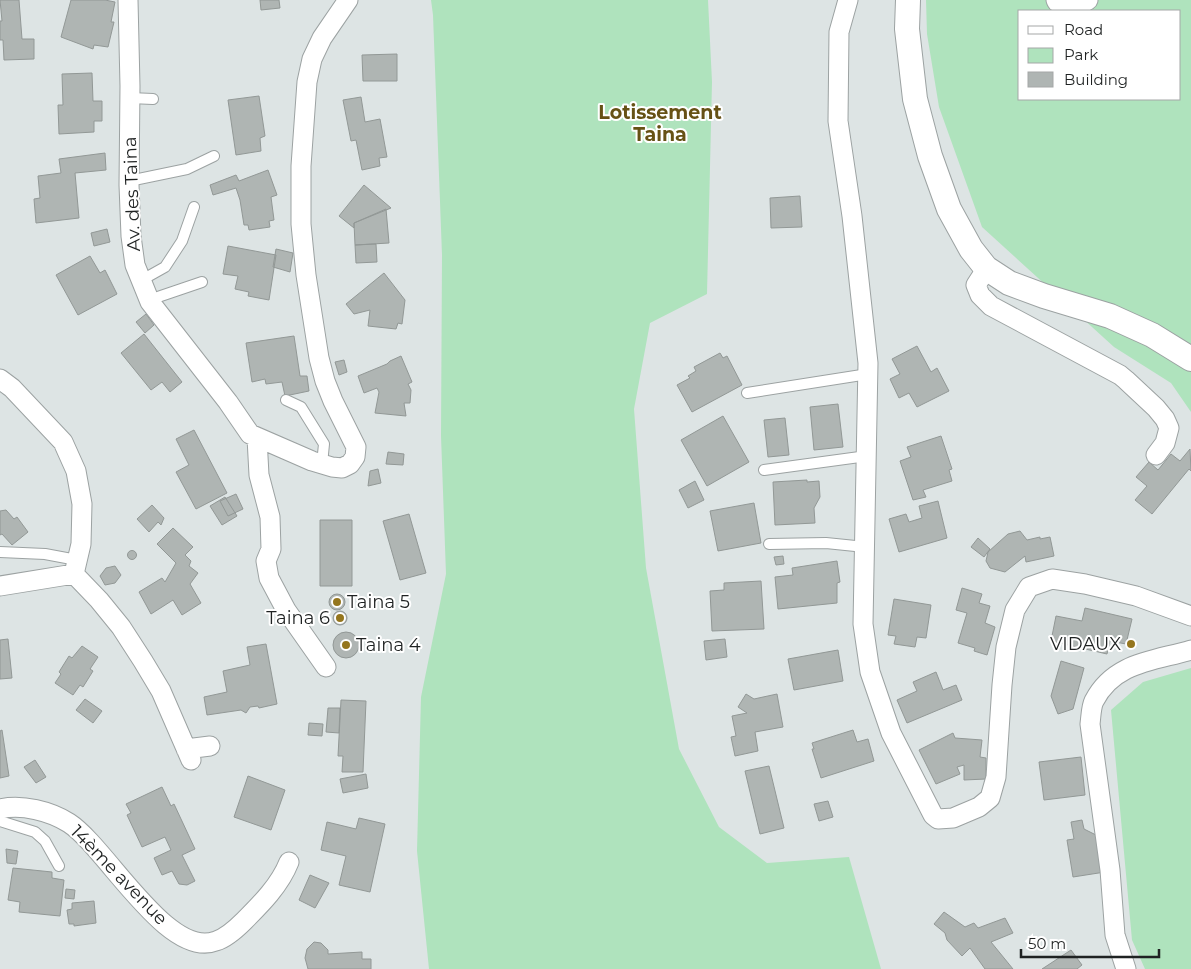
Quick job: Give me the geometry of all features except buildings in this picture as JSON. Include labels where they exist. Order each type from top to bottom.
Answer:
[{"type":"street","name":"Av. des Taina","points":[[128,0],[129,181],[131,236],[135,265],[149,300],[228,402],[246,430],[257,438]]},
{"type":"street","points":[[326,667],[286,610],[269,578],[266,561],[271,549],[270,517],[259,475],[257,438],[322,464],[342,468],[348,465],[355,456],[356,447],[333,401],[319,358],[306,275],[301,224],[302,137],[307,81],[312,60],[322,38],[348,0]]},
{"type":"street","points":[[848,0],[839,32],[838,121],[852,216],[868,374],[863,624],[870,672],[891,733],[929,810],[938,819],[952,818],[979,808],[990,798],[996,777],[1006,647],[1016,610],[1029,587],[1052,580],[1085,584],[1136,596],[1191,616]]},
{"type":"street","points":[[908,0],[907,29],[915,98],[930,156],[949,209],[971,249],[987,268],[1010,283],[1044,296],[1110,316],[1152,336],[1191,359]]},
{"type":"street","points":[[1056,0],[1070,9],[1088,0]]},
{"type":"street","points":[[987,268],[976,285],[980,295],[990,306],[1120,374],[1156,408],[1165,419],[1169,428],[1164,443],[1156,455]]},
{"type":"street","points":[[0,379],[12,388],[63,442],[76,471],[84,494],[81,544],[75,567]]},
{"type":"street","points":[[0,586],[75,567]]},
{"type":"street","points":[[75,567],[121,627],[143,661],[161,691],[188,754],[210,746]]},
{"type":"street","points":[[1126,969],[1115,935],[1110,870],[1090,724],[1094,702],[1110,679],[1134,665],[1191,650]]},
{"type":"street","name":"14ème avenue","points":[[0,809],[8,807],[27,808],[51,814],[69,823],[102,854],[156,917],[178,935],[199,944],[216,942],[239,926],[284,876],[289,862]]},
{"type":"lane","points":[[130,98],[153,99]]},
{"type":"lane","points":[[129,181],[187,169],[214,156]]},
{"type":"lane","points":[[140,281],[165,266],[182,240],[194,207]]},
{"type":"lane","points":[[149,300],[202,282]]},
{"type":"lane","points":[[746,393],[868,374]]},
{"type":"lane","points":[[286,400],[301,407],[324,444],[322,464]]},
{"type":"lane","points":[[764,470],[866,456]]},
{"type":"lane","points":[[768,544],[826,543],[865,547]]},
{"type":"lane","points":[[0,552],[45,554],[75,567]]},
{"type":"lane","points":[[0,821],[35,832],[45,841],[59,866]]},
{"type":"green space","points":[[431,0],[708,0],[712,82],[707,294],[650,323],[634,409],[646,568],[679,749],[719,827],[767,863],[849,857],[881,969],[429,969],[417,851],[421,697],[446,574],[441,436],[442,255]]},
{"type":"green space","points":[[926,0],[1191,0],[1191,412],[1171,383],[1114,347],[982,227],[939,107],[927,34]]},
{"type":"green space","points":[[1191,668],[1191,969],[1145,969],[1132,940],[1111,710],[1143,682]]},
{"type":"place","name":"Taina 5","points":[[337,602]]},
{"type":"place","name":"Taina 6","points":[[340,618]]},
{"type":"place","name":"VIDAUX","points":[[1131,644]]},
{"type":"place","name":"Taina 4","points":[[346,645]]},
{"type":"district","name":"Lotissement Taina","points":[[660,123]]}]
